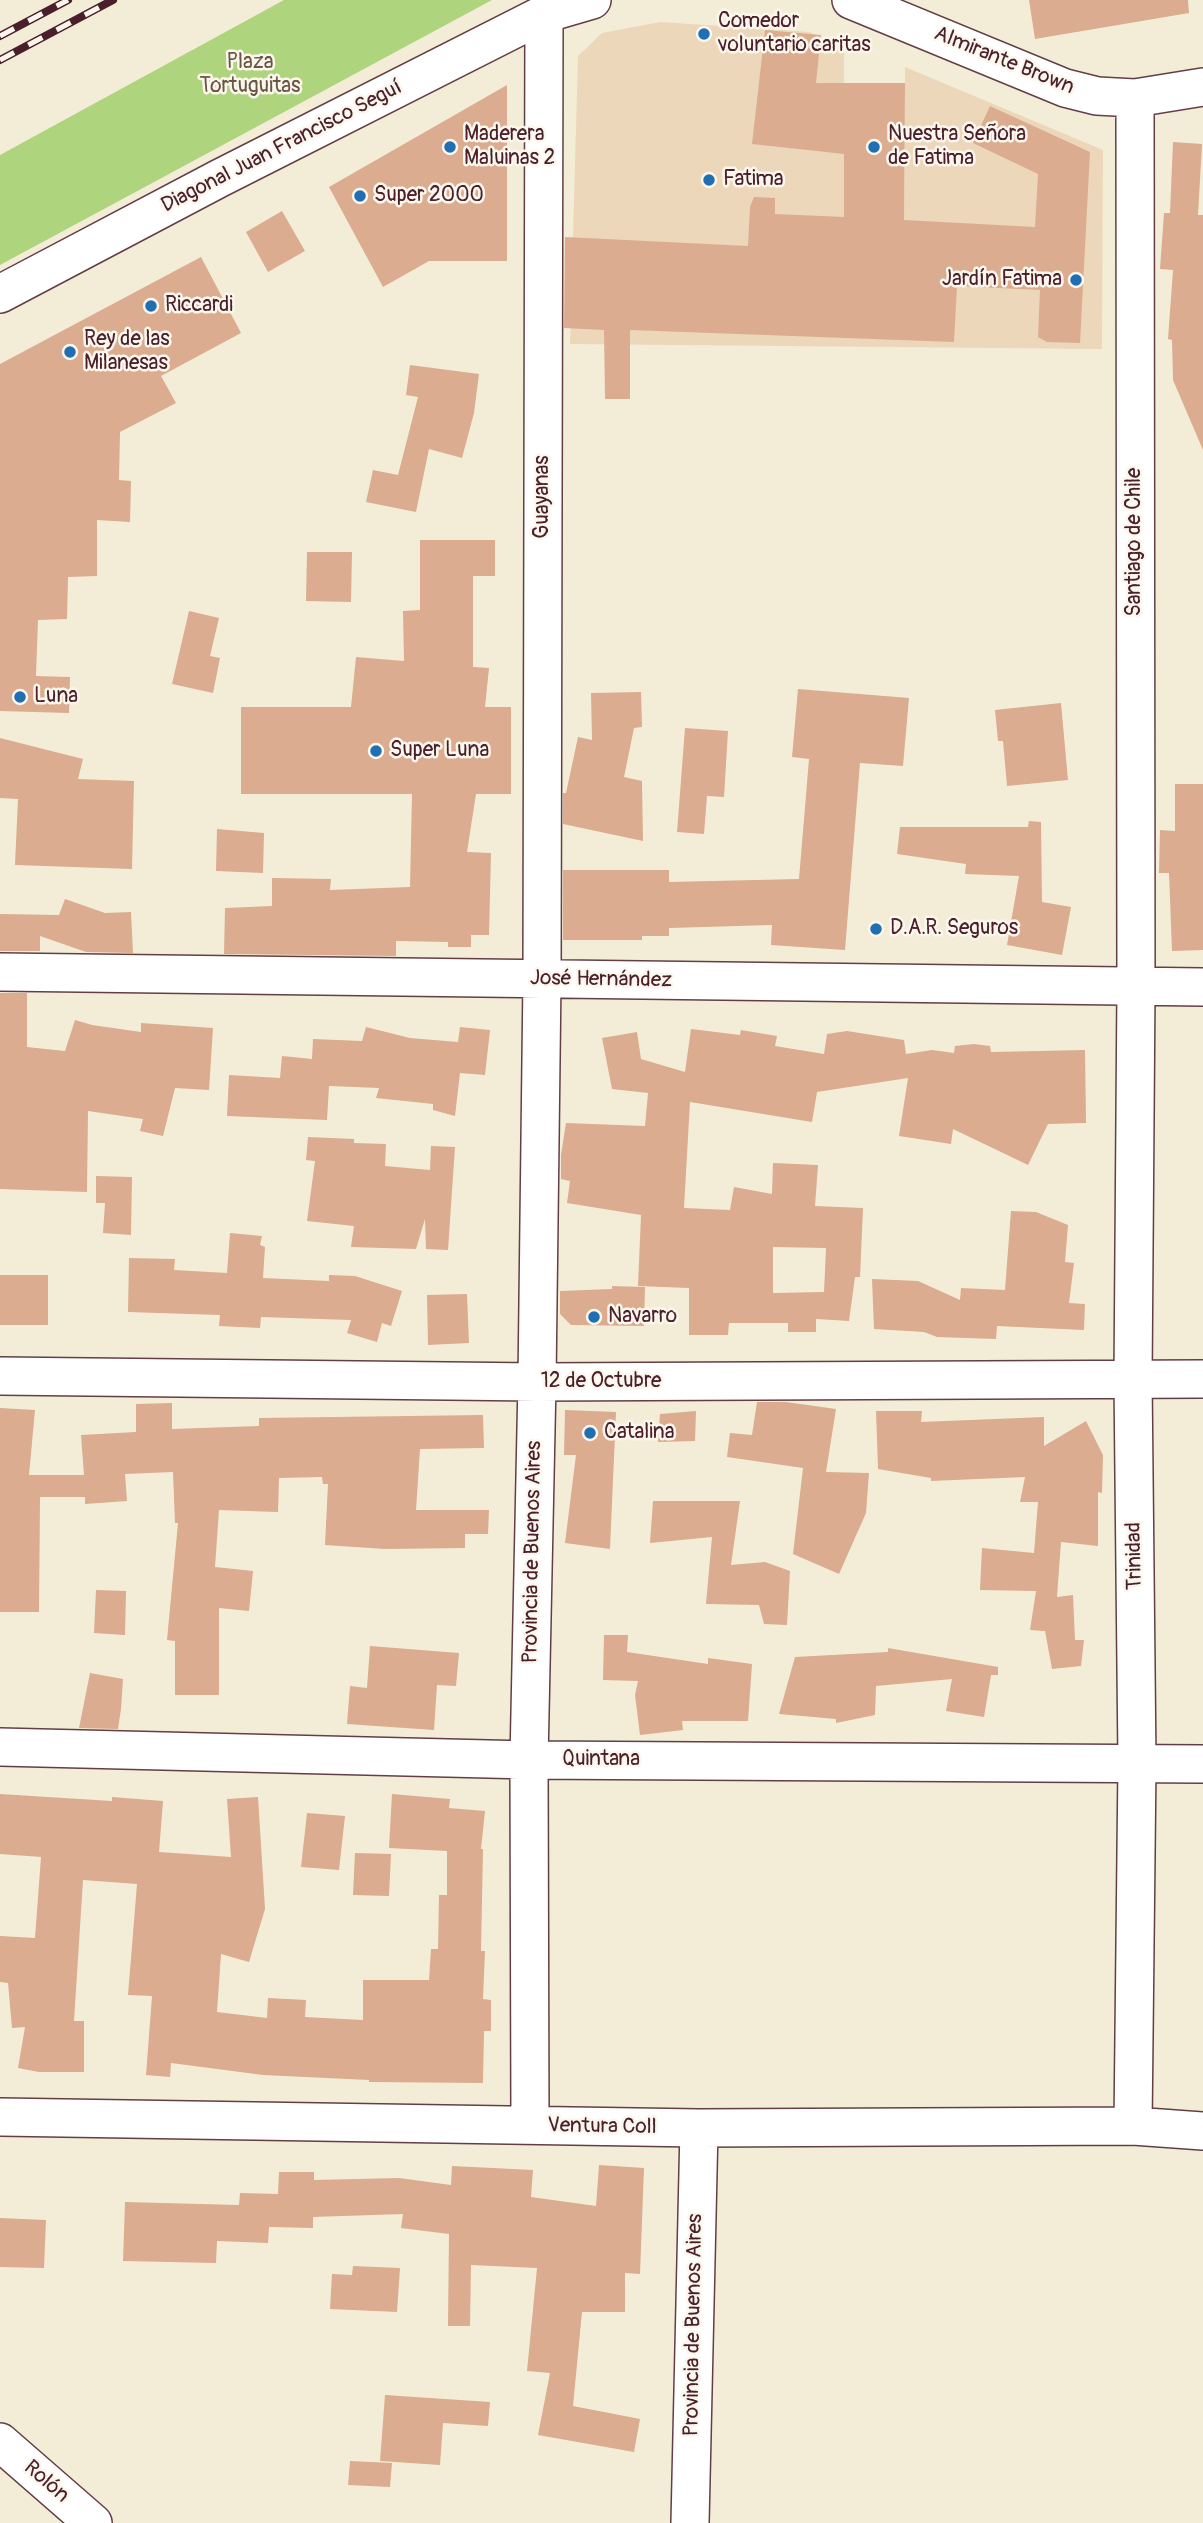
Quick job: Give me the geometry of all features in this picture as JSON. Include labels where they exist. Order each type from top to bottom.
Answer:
[{"type":"street","points":[[554,7],[592,0]]},
{"type":"street","name":"Almirante Brown","points":[[851,0],[1065,88],[1097,96],[1135,99],[1203,87]]},
{"type":"street","name":"Diagonal Juan Francisco Seguí","points":[[0,294],[554,7]]},
{"type":"street","name":"Guayanas","points":[[542,979],[554,7]]},
{"type":"street","name":"Santiago de Chile","points":[[1135,99],[1136,986]]},
{"type":"street","name":"José Hernández","points":[[0,972],[1203,987]]},
{"type":"street","name":"Provincia de Buenos Aires","points":[[530,2126],[529,1760],[542,979]]},
{"type":"street","name":"Trinidad","points":[[1133,2126],[1137,1763],[1133,1379],[1136,986]]},
{"type":"street","name":"12 de Octubre","points":[[0,1376],[537,1382],[1203,1379]]},
{"type":"street","name":"Quintana","points":[[0,1747],[529,1760],[1203,1764]]},
{"type":"street","name":"Ventura Coll","points":[[0,2117],[699,2128],[1133,2126],[1203,2131]]},
{"type":"street","name":"Provincia de Buenos Aires","points":[[690,2523],[699,2128]]},
{"type":"street","name":"Rolón","points":[[0,2442],[93,2523]]},
{"type":"shaded area","name":"Fatima","points":[[660,22],[810,32],[844,53],[844,210],[904,210],[905,67],[1103,150],[1102,349],[570,344],[578,56],[602,33]]},
{"type":"green space","name":"Plaza Tortuguitas","points":[[284,0],[492,0],[0,265],[0,155]]},
{"type":"building","points":[[1029,0],[1188,0],[1189,13],[1035,39]]},
{"type":"building","points":[[765,30],[821,35],[816,83],[905,83],[904,220],[1035,227],[1038,174],[973,143],[990,106],[1090,152],[1080,343],[1047,342],[1038,337],[1040,290],[957,286],[954,342],[630,330],[630,399],[605,399],[604,330],[564,328],[565,237],[748,246],[750,207],[754,197],[775,198],[775,214],[844,217],[844,154],[752,144]]},
{"type":"building","points":[[507,85],[507,261],[429,261],[383,287],[329,187]]},
{"type":"building","points":[[1173,142],[1202,144],[1198,215],[1203,215],[1203,450],[1173,380],[1172,340],[1168,339],[1173,270],[1160,269],[1164,213],[1170,213]]},
{"type":"building","points":[[282,211],[305,251],[268,272],[246,232]]},
{"type":"building","points":[[201,257],[241,333],[161,376],[176,403],[120,432],[119,480],[131,481],[130,522],[97,520],[97,576],[68,577],[67,619],[38,620],[36,676],[70,677],[69,713],[0,711],[0,364]]},
{"type":"building","points":[[410,365],[479,374],[474,413],[462,458],[429,449],[416,512],[366,502],[373,470],[398,475],[418,397],[406,395]]},
{"type":"building","points":[[420,540],[495,540],[495,576],[473,576],[473,667],[489,668],[485,707],[511,707],[511,794],[476,794],[467,852],[491,853],[489,935],[471,935],[471,947],[448,947],[448,942],[396,941],[396,956],[224,954],[225,908],[272,906],[272,878],[331,879],[330,890],[410,887],[412,794],[241,794],[241,707],[351,707],[356,657],[404,661],[403,611],[420,610]]},
{"type":"building","points":[[307,552],[352,552],[351,602],[306,601]]},
{"type":"building","points":[[189,611],[219,618],[210,656],[220,658],[213,693],[172,684]]},
{"type":"building","points":[[798,689],[909,698],[903,766],[860,763],[845,950],[771,945],[772,925],[669,928],[669,936],[642,936],[642,940],[563,940],[563,870],[669,870],[669,882],[799,879],[809,759],[792,757]]},
{"type":"building","points":[[641,692],[642,727],[634,728],[624,777],[642,781],[643,841],[563,824],[563,793],[566,793],[578,737],[592,740],[591,693]]},
{"type":"building","points":[[1061,703],[1068,780],[1007,786],[1003,741],[998,741],[995,710]]},
{"type":"building","points":[[685,728],[728,731],[724,797],[707,796],[704,834],[677,832]]},
{"type":"building","points":[[0,738],[83,759],[78,779],[134,781],[132,869],[15,865],[18,799],[0,798]]},
{"type":"building","points":[[1175,784],[1203,784],[1203,950],[1172,951],[1169,873],[1159,873],[1160,830],[1175,831]]},
{"type":"building","points":[[1029,821],[1041,822],[1042,902],[1071,907],[1062,955],[1007,945],[1019,876],[965,874],[966,864],[897,854],[900,827],[1028,827]]},
{"type":"building","points":[[217,829],[264,833],[263,873],[216,871]]},
{"type":"building","points":[[65,899],[105,913],[131,912],[133,953],[86,952],[40,936],[40,951],[0,951],[0,914],[59,915]]},
{"type":"building","points":[[0,993],[27,993],[27,1047],[65,1051],[75,1020],[141,1032],[141,1023],[213,1028],[209,1090],[175,1088],[163,1136],[140,1131],[143,1119],[88,1111],[87,1192],[0,1189]]},
{"type":"building","points":[[366,1027],[410,1038],[458,1042],[460,1027],[490,1030],[485,1075],[460,1073],[455,1116],[433,1110],[433,1104],[376,1098],[379,1088],[329,1086],[327,1120],[227,1116],[229,1075],[280,1078],[282,1056],[312,1059],[313,1039],[362,1041]]},
{"type":"building","points":[[691,1029],[740,1035],[741,1030],[777,1036],[775,1046],[824,1054],[827,1034],[847,1031],[904,1040],[906,1054],[932,1050],[954,1053],[955,1046],[974,1044],[990,1046],[991,1052],[1085,1050],[1086,1123],[1048,1124],[1028,1165],[953,1129],[951,1144],[899,1136],[908,1078],[817,1092],[812,1122],[690,1102],[684,1208],[730,1210],[734,1187],[772,1194],[773,1163],[818,1165],[815,1206],[863,1208],[860,1277],[855,1277],[849,1321],[816,1319],[816,1332],[788,1332],[788,1323],[729,1323],[728,1335],[689,1335],[689,1288],[638,1286],[641,1215],[567,1203],[570,1181],[561,1179],[561,1155],[566,1123],[645,1126],[648,1093],[612,1089],[602,1038],[637,1032],[641,1059],[685,1072]],"holes":[[[773,1247],[826,1248],[824,1292],[773,1293]]]},
{"type":"building","points":[[308,1137],[354,1139],[354,1143],[386,1144],[385,1166],[430,1170],[431,1146],[455,1147],[448,1250],[426,1249],[425,1219],[416,1249],[351,1247],[354,1226],[307,1221],[315,1161],[306,1160]]},
{"type":"building","points":[[96,1176],[132,1177],[131,1235],[103,1233],[105,1203],[96,1203]]},
{"type":"building","points":[[1011,1211],[1036,1212],[1068,1225],[1065,1262],[1074,1263],[1069,1303],[1085,1304],[1084,1330],[997,1326],[996,1339],[937,1337],[924,1332],[874,1329],[872,1279],[918,1281],[960,1300],[961,1288],[1005,1290]]},
{"type":"building","points":[[230,1233],[262,1236],[260,1245],[265,1247],[263,1278],[329,1281],[329,1275],[355,1276],[402,1291],[391,1326],[382,1323],[377,1342],[347,1333],[351,1320],[261,1317],[260,1328],[219,1326],[220,1315],[128,1312],[129,1258],[175,1259],[174,1270],[227,1273]]},
{"type":"building","points":[[0,1275],[48,1275],[48,1325],[0,1325]]},
{"type":"building","points":[[612,1286],[645,1287],[644,1326],[571,1325],[560,1314],[560,1291],[612,1289]]},
{"type":"building","points":[[467,1294],[469,1343],[428,1345],[427,1295]]},
{"type":"building","points":[[757,1402],[786,1402],[836,1409],[826,1472],[869,1473],[866,1513],[839,1574],[793,1554],[803,1468],[727,1457],[730,1433],[752,1435]]},
{"type":"building","points":[[172,1403],[172,1429],[259,1426],[259,1418],[483,1415],[484,1448],[420,1449],[416,1510],[489,1510],[488,1534],[465,1534],[465,1548],[385,1549],[325,1545],[328,1484],[323,1484],[322,1477],[279,1478],[278,1512],[219,1510],[215,1567],[253,1571],[249,1611],[219,1608],[219,1695],[175,1695],[175,1641],[167,1640],[178,1523],[175,1523],[173,1472],[125,1474],[127,1501],[85,1504],[85,1497],[40,1497],[39,1612],[0,1612],[0,1408],[35,1410],[29,1475],[84,1475],[81,1435],[136,1432],[136,1404]]},
{"type":"building","points":[[565,1410],[616,1412],[610,1549],[565,1543],[576,1455],[564,1455]]},
{"type":"building","points":[[696,1411],[695,1441],[658,1442],[660,1414]]},
{"type":"building","points":[[876,1411],[922,1411],[921,1422],[1044,1417],[1044,1446],[1086,1421],[1103,1455],[1102,1493],[1098,1492],[1098,1546],[1061,1542],[1057,1597],[1073,1595],[1075,1640],[1084,1640],[1081,1666],[1052,1669],[1045,1631],[1030,1630],[1036,1591],[980,1590],[982,1548],[1034,1553],[1038,1502],[1020,1502],[1025,1477],[931,1481],[931,1478],[878,1469]]},
{"type":"building","points":[[653,1501],[740,1501],[731,1565],[765,1562],[790,1571],[787,1625],[764,1624],[759,1605],[706,1604],[712,1537],[650,1543]]},
{"type":"building","points":[[96,1590],[126,1591],[125,1635],[94,1633]]},
{"type":"building","points":[[604,1635],[628,1635],[627,1652],[708,1664],[708,1658],[752,1664],[748,1721],[682,1721],[683,1730],[640,1735],[635,1695],[638,1681],[603,1680]]},
{"type":"building","points":[[370,1646],[459,1653],[456,1686],[437,1685],[434,1730],[347,1724],[350,1686],[367,1688]]},
{"type":"building","points":[[888,1648],[998,1667],[998,1675],[991,1675],[984,1717],[946,1711],[952,1679],[876,1686],[875,1715],[836,1723],[836,1719],[779,1714],[795,1657],[888,1652]]},
{"type":"building","points":[[90,1673],[123,1679],[118,1729],[79,1728]]},
{"type":"building","points":[[0,1794],[112,1801],[112,1797],[163,1801],[159,1852],[231,1857],[227,1799],[258,1797],[265,1909],[249,1962],[221,1954],[217,2012],[267,2018],[268,1998],[306,2000],[305,2017],[363,2020],[363,1980],[429,1980],[431,1949],[438,1949],[439,1895],[447,1895],[447,1851],[389,1848],[392,1794],[450,1799],[449,1808],[485,1811],[481,1849],[481,1951],[485,1951],[483,1999],[491,2000],[491,2031],[484,2031],[483,2083],[369,2082],[263,2075],[171,2063],[170,2077],[146,2075],[152,1996],[128,1995],[137,1884],[83,1880],[74,2021],[84,2021],[84,2072],[39,2072],[18,2068],[25,2027],[12,2028],[8,1983],[0,1982],[0,1936],[35,1938],[41,1857],[0,1854]]},
{"type":"building","points":[[307,1813],[345,1816],[339,1870],[301,1867]]},
{"type":"building","points":[[355,1853],[391,1854],[389,1896],[353,1895]]},
{"type":"building","points":[[599,2165],[644,2168],[640,2274],[625,2273],[625,2312],[582,2312],[573,2406],[640,2419],[634,2452],[538,2435],[550,2373],[527,2371],[537,2268],[471,2265],[470,2326],[448,2326],[449,2234],[401,2228],[403,2214],[313,2217],[313,2228],[269,2227],[268,2243],[217,2241],[216,2263],[123,2261],[125,2202],[239,2205],[240,2193],[278,2194],[279,2172],[314,2172],[314,2180],[399,2178],[451,2185],[452,2166],[533,2170],[531,2197],[596,2206]]},
{"type":"building","points":[[0,2218],[46,2220],[44,2268],[0,2267]]},
{"type":"building","points":[[353,2266],[400,2268],[397,2312],[330,2309],[332,2274],[352,2275]]},
{"type":"building","points":[[385,2395],[490,2402],[488,2426],[443,2423],[440,2465],[380,2461]]},
{"type":"building","points":[[350,2461],[392,2463],[390,2487],[348,2485]]},
{"type":"railway","points":[[0,36],[68,0]]},
{"type":"railway","points":[[0,60],[113,0]]},
{"type":"place","name":"Comedor voluntario caritas","points":[[704,34]]},
{"type":"place","name":"Maderera Maluinas 2","points":[[450,147]]},
{"type":"place","name":"Nuestra Señora de Fatima","points":[[874,147]]},
{"type":"place","name":"Fatima","points":[[709,180]]},
{"type":"place","name":"Super 2000","points":[[360,196]]},
{"type":"place","name":"Jardín Fatima","points":[[1076,280]]},
{"type":"place","name":"Riccardi","points":[[151,306]]},
{"type":"place","name":"Rey de las Milanesas","points":[[70,352]]},
{"type":"place","name":"Luna","points":[[20,697]]},
{"type":"place","name":"Super Luna","points":[[376,751]]},
{"type":"place","name":"D.A.R. Seguros","points":[[876,929]]},
{"type":"place","name":"Navarro","points":[[594,1317]]},
{"type":"place","name":"Catalina","points":[[590,1433]]}]
